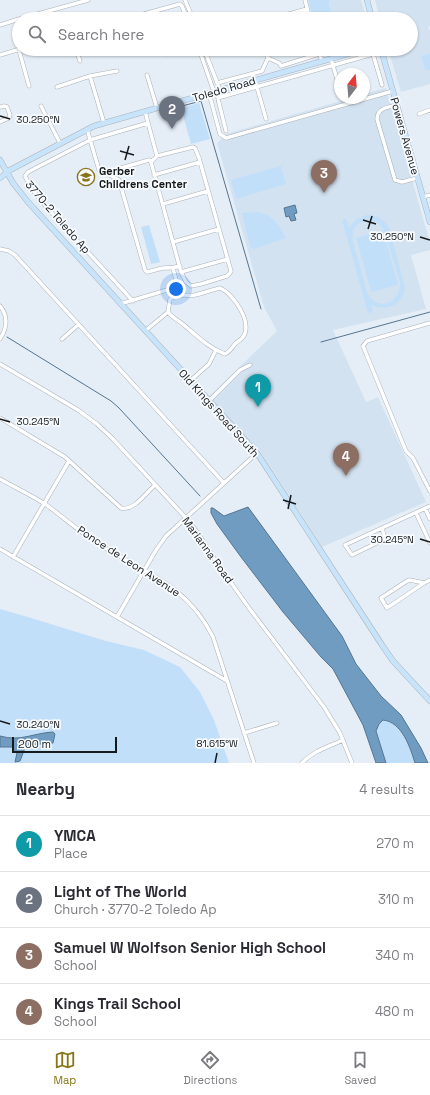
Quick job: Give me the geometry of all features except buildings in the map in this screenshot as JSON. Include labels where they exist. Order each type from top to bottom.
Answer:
[{"type":"street","points":[[45,12],[88,0]]},
{"type":"street","points":[[185,0],[190,12]]},
{"type":"street","points":[[305,0],[308,12]]},
{"type":"street","points":[[367,0],[370,12]]},
{"type":"street","points":[[153,12],[180,4],[184,12]]},
{"type":"street","points":[[296,12],[307,9]]},
{"type":"street","points":[[0,25],[12,21]]},
{"type":"street","points":[[0,55],[12,51]]},
{"type":"street","points":[[22,56],[29,86]]},
{"type":"street","points":[[78,56],[80,61]]},
{"type":"street","points":[[201,56],[214,92],[220,134],[226,138],[393,91]]},
{"type":"street","points":[[207,56],[217,83],[214,92]]},
{"type":"street","points":[[281,66],[313,56]]},
{"type":"street","points":[[320,56],[322,61]]},
{"type":"street","name":"Toledo Road","points":[[0,178],[6,172],[87,129],[145,111],[341,56]]},
{"type":"street","points":[[226,131],[218,98],[366,56]]},
{"type":"street","points":[[374,56],[382,85]]},
{"type":"street","name":"Powers Avenue","points":[[383,56],[430,222]]},
{"type":"street","points":[[264,78],[262,71],[268,58],[279,63],[283,72]]},
{"type":"street","points":[[331,59],[334,68]]},
{"type":"street","points":[[57,87],[90,76],[118,71]]},
{"type":"street","points":[[217,83],[262,71]]},
{"type":"street","points":[[148,75],[157,108]]},
{"type":"street","points":[[90,76],[104,123]]},
{"type":"street","points":[[255,80],[266,119]]},
{"type":"street","points":[[397,104],[381,110],[377,116],[377,119],[395,180],[402,182],[417,178]]},
{"type":"street","points":[[41,106],[60,143]]},
{"type":"street","points":[[0,107],[7,107],[10,115],[9,118],[0,122]]},
{"type":"street","points":[[419,114],[430,110]]},
{"type":"street","points":[[145,111],[157,156]]},
{"type":"street","name":"3770-2 Toledo Ap","points":[[132,300],[49,210],[25,178],[26,173],[90,140],[148,123]]},
{"type":"street","points":[[87,129],[99,170],[119,180],[145,270],[147,272],[180,266]]},
{"type":"street","points":[[193,147],[195,148],[228,259],[231,271],[227,276],[195,286],[191,286],[186,282],[181,272],[151,162],[157,156],[193,147]]},
{"type":"street","name":"Old Kings Road South","points":[[0,160],[13,183],[28,202],[257,453],[393,661],[430,701]]},
{"type":"street","points":[[108,174],[110,171],[149,160],[151,162]]},
{"type":"street","points":[[154,175],[200,162]]},
{"type":"street","points":[[162,204],[208,191]]},
{"type":"street","points":[[423,197],[430,195]]},
{"type":"street","points":[[173,242],[219,229]]},
{"type":"street","points":[[0,249],[9,251],[15,255],[224,483]]},
{"type":"street","points":[[181,272],[228,259]]},
{"type":"street","points":[[120,304],[177,287],[178,284],[173,268]]},
{"type":"street","points":[[145,331],[168,312],[170,299],[173,297],[185,294],[195,295],[220,288],[235,300],[246,326],[243,338],[225,354],[216,350],[192,333],[185,325],[168,312]]},
{"type":"street","points":[[0,306],[4,312],[6,320],[5,329],[0,339]]},
{"type":"street","points":[[430,323],[367,341],[362,346],[406,451],[413,458],[430,492]]},
{"type":"street","points":[[62,339],[78,325]]},
{"type":"street","points":[[190,381],[209,364],[216,350]]},
{"type":"street","name":"Marianna Road","points":[[0,364],[78,410],[92,420],[113,438],[155,486],[186,518],[249,608],[320,701],[334,722],[352,763]]},
{"type":"street","points":[[209,401],[240,370],[250,365]]},
{"type":"street","points":[[0,418],[59,453],[120,508],[126,509],[132,506],[155,486]]},
{"type":"street","points":[[116,617],[166,536],[257,453]]},
{"type":"street","points":[[13,557],[69,461]]},
{"type":"street","name":"Ponce de Leon Avenue","points":[[0,479],[44,504],[94,541],[145,569],[182,594],[203,618],[213,637],[254,763]]},
{"type":"street","points":[[382,528],[386,539],[352,555],[345,545],[382,528],[416,513],[430,506]]},
{"type":"street","points":[[425,508],[430,520]]},
{"type":"street","points":[[416,513],[430,543]]},
{"type":"street","points":[[0,549],[228,682]]},
{"type":"street","points":[[424,583],[407,581],[381,598],[387,608],[430,580]]},
{"type":"street","points":[[244,734],[277,723]]},
{"type":"street","points":[[302,763],[309,756],[343,740]]},
{"type":"shaded area","points":[[308,0],[331,0],[329,1],[331,12],[311,12]]},
{"type":"shaded area","points":[[329,0],[361,0],[365,12],[331,12]]},
{"type":"shaded area","points":[[375,0],[430,0],[430,26],[428,27],[430,31],[430,53],[421,56],[425,71],[430,70],[430,84],[401,92],[390,56],[418,56],[418,12],[378,12]]},
{"type":"shaded area","points":[[430,53],[430,70],[425,71],[421,56]]},
{"type":"shaded area","points":[[386,88],[430,243],[430,250],[411,255],[426,309],[333,330],[366,402],[378,397],[426,502],[322,547],[260,451],[208,397],[277,331],[264,307],[217,143],[226,134],[334,103],[370,104],[370,92]]},
{"type":"shaded area","points":[[199,103],[210,139],[191,144],[181,108]]},
{"type":"shaded area","points":[[281,166],[286,184],[236,199],[231,180]]},
{"type":"shaded area","points":[[295,205],[297,213],[294,214],[296,220],[291,221],[289,216],[286,217],[284,208]]},
{"type":"shaded area","points":[[256,212],[267,215],[274,220],[286,238],[254,249],[250,246],[242,213]]},
{"type":"shaded area","points":[[367,215],[374,216],[380,218],[387,225],[405,287],[404,293],[398,302],[383,308],[371,305],[373,312],[368,313],[342,220],[346,218],[349,227],[357,219]],"holes":[[[367,220],[377,222],[384,230],[400,282],[398,294],[394,299],[384,304],[374,301],[368,294],[353,241],[353,234],[357,225]]]},
{"type":"shaded area","points":[[149,225],[160,262],[151,264],[141,227]]},
{"type":"shaded area","points":[[383,230],[398,285],[371,292],[356,238]]},
{"type":"shaded area","points":[[248,507],[342,636],[356,664],[381,696],[401,715],[421,748],[428,763],[415,763],[408,743],[400,730],[390,722],[383,720],[379,724],[376,731],[386,763],[376,763],[363,725],[333,669],[283,612],[217,524],[211,513],[211,508],[213,508],[224,516]]},
{"type":"shaded area","points":[[0,609],[106,641],[144,650],[180,667],[200,692],[214,720],[229,763],[0,763]]},
{"type":"shaded area","points":[[383,720],[396,725],[400,730],[408,743],[415,763],[386,763],[376,731],[379,724]]},
{"type":"shaded area","points":[[53,732],[55,734],[53,743],[28,745],[25,748],[20,761],[15,762],[17,753],[12,747],[0,747],[0,736],[7,738],[21,738]]},
{"type":"waterway","points":[[182,106],[201,101],[261,309]]},
{"type":"waterway","points":[[321,342],[430,312]]},
{"type":"waterway","points":[[7,337],[111,401],[200,496]]},
{"type":"place","name":"Light of The World","points":[[172,129]]},
{"type":"place","name":"Gerber Childrens Center","points":[[86,177]]},
{"type":"place","name":"Samuel W Wolfson Senior High School","points":[[324,193]]},
{"type":"place","name":"YMCA","points":[[258,407]]},
{"type":"place","name":"Kings Trail School","points":[[346,476]]}]
